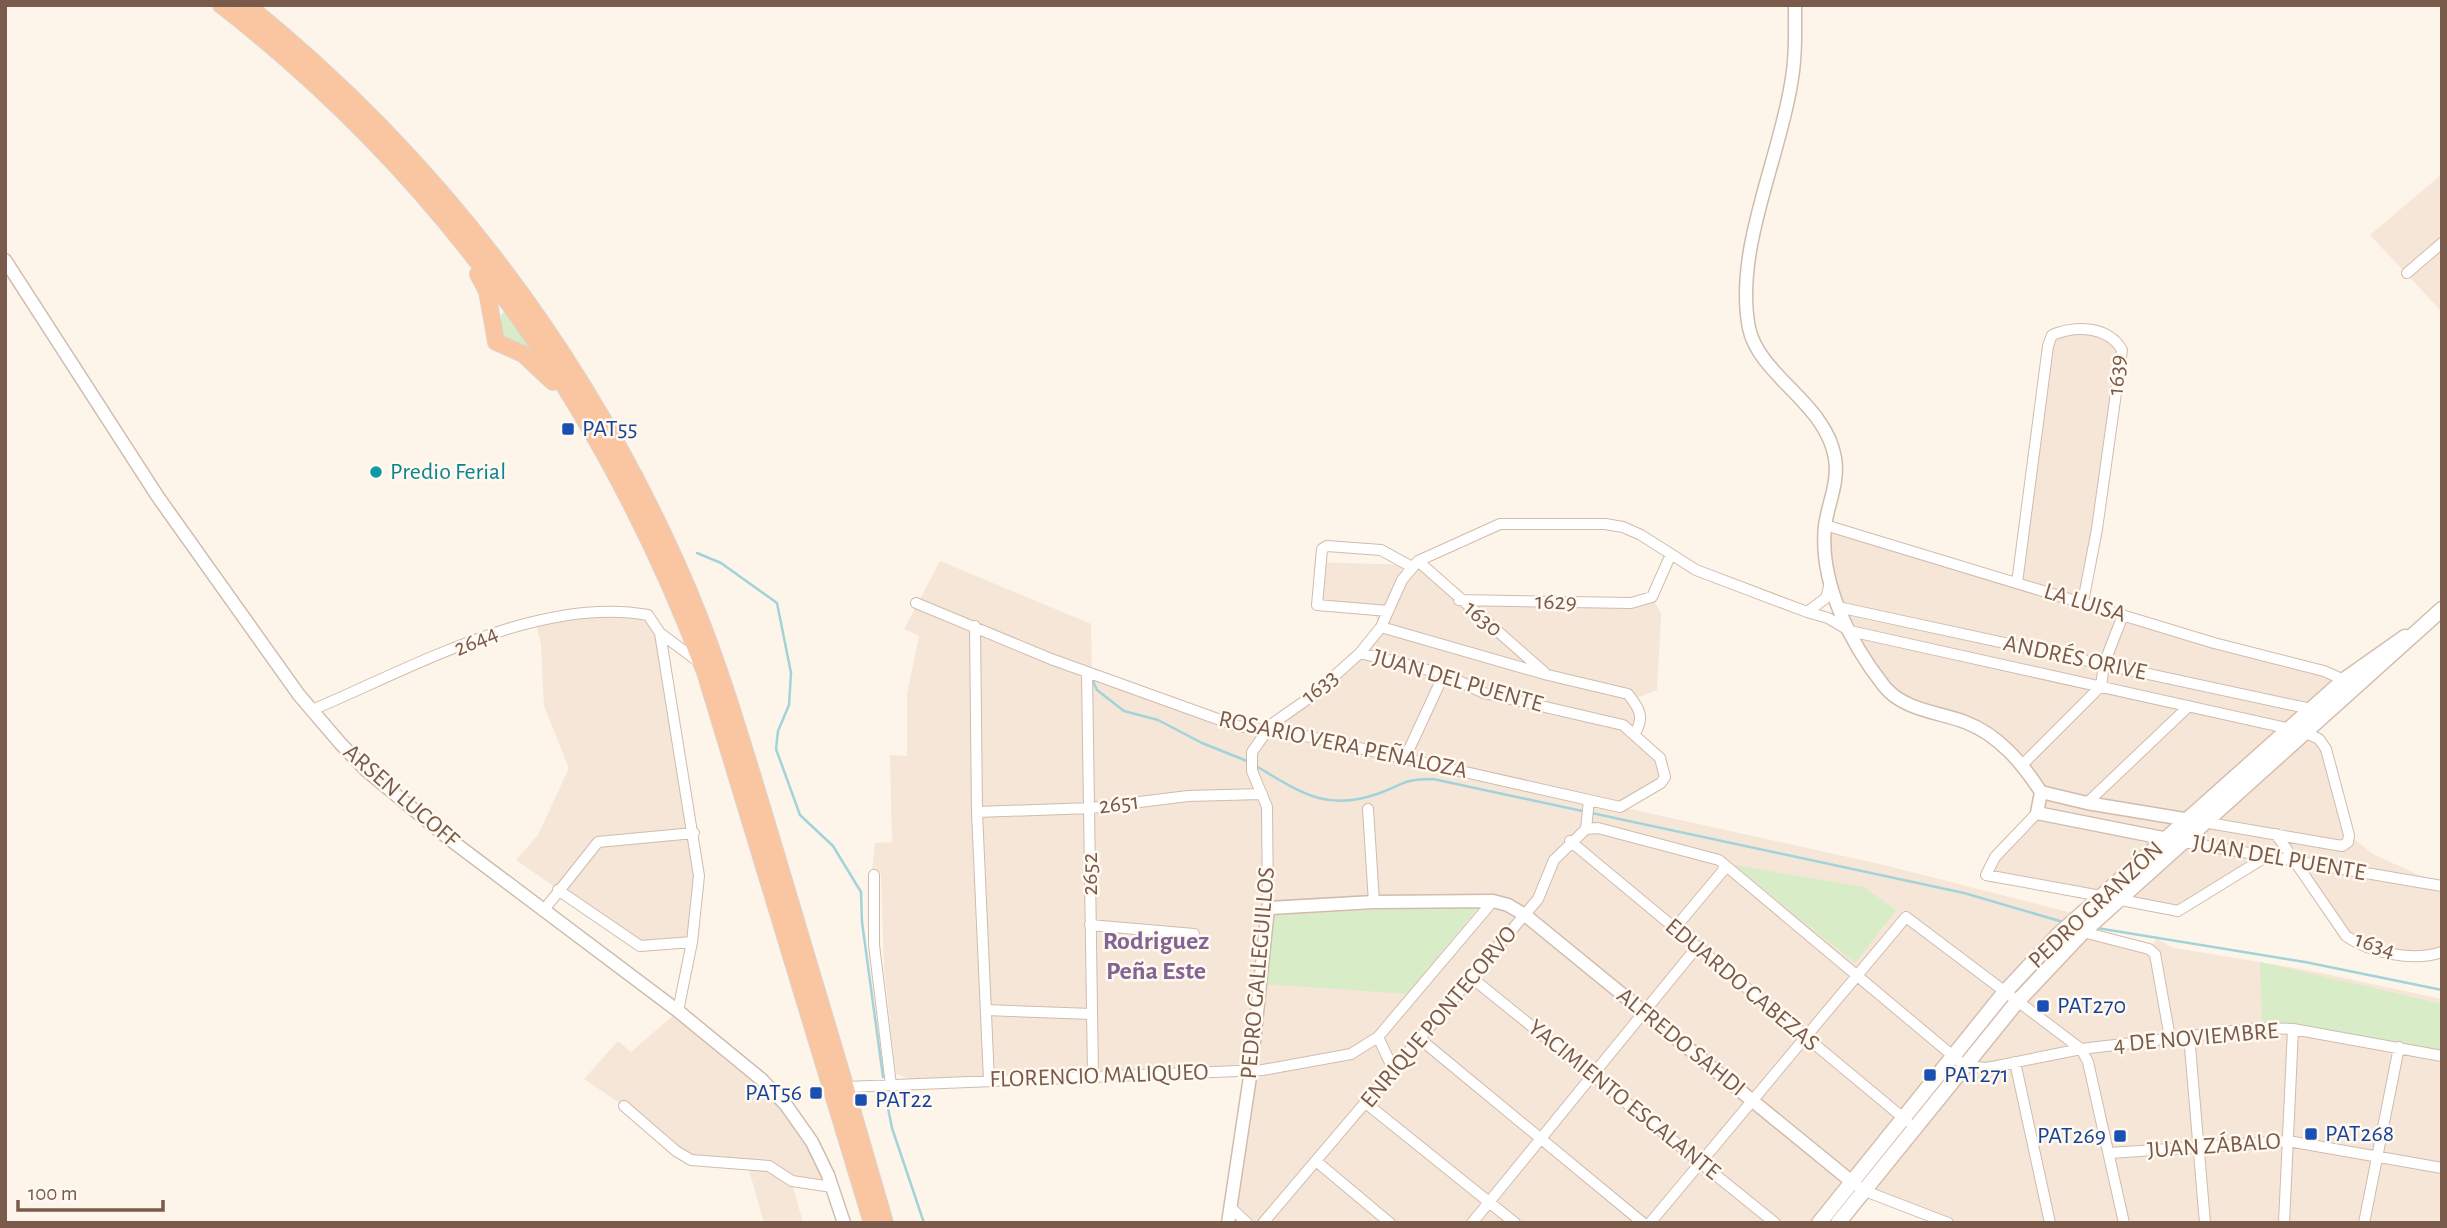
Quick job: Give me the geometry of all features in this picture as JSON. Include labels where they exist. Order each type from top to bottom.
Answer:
[{"type":"highway","points":[[221,5],[321,88],[372,136],[463,240],[510,304],[578,407],[640,520],[702,665],[872,1223]]},
{"type":"highway","points":[[247,5],[371,113],[482,239],[541,319],[621,450],[673,555],[708,638],[885,1223]]},
{"type":"highway","points":[[463,240],[487,291],[496,341],[523,354],[578,407]]},
{"type":"main road","name":"PEDRO GRANZÓN","points":[[1838,1223],[1903,1119],[2004,993],[2058,935],[2166,838],[2196,821],[2296,730],[2393,656],[2416,631],[2442,609]]},
{"type":"main road","name":"PEDRO GRANZÓN","points":[[2296,730],[2311,709],[2344,680],[2386,648],[2416,631]]},
{"type":"main road","name":"PEDRO GRANZÓN","points":[[1819,1223],[1859,1187],[1915,1129],[2016,1003],[2083,932],[2183,842],[2196,821]]},
{"type":"street","points":[[1795,5],[1791,86],[1749,260],[1747,313],[1751,333],[1761,353],[1822,424],[1832,443],[1836,475],[1825,525],[1826,562],[1830,583],[1850,631],[1885,687],[1898,699],[1966,722],[1993,738],[2023,764],[2041,792],[2037,813],[1995,857],[1986,875],[2101,897]]},
{"type":"street","points":[[2407,273],[2442,243]]},
{"type":"street","name":"ARSEN LUCOFF","points":[[5,260],[158,497],[312,710],[367,771],[761,1079],[786,1105],[812,1142],[844,1223]]},
{"type":"street","name":"1639","points":[[2017,583],[2048,346],[2052,335],[2064,330],[2093,329],[2113,337],[2122,351],[2097,529],[2083,602]]},
{"type":"street","name":"ANDRÉS ORIVE","points":[[1415,564],[1500,524],[1576,522],[1623,527],[1734,586],[1828,618],[1850,631],[2296,730]]},
{"type":"street","name":"LA LUISA","points":[[1825,525],[2123,615],[2324,671],[2344,680]]},
{"type":"street","name":"1630","points":[[1388,611],[1317,605],[1322,549],[1327,546],[1381,550],[1415,564],[1548,676]]},
{"type":"street","name":"1629","points":[[1459,600],[1631,604],[1652,597],[1671,554]]},
{"type":"street","name":"1633","points":[[1266,731],[1360,653],[1381,627],[1415,564]]},
{"type":"street","points":[[1807,612],[1826,598],[1830,583]]},
{"type":"street","name":"ROSARIO VERA PEÑALOZA","points":[[916,603],[1087,673],[1237,726],[1405,758],[1620,807],[1661,783],[1665,777],[1660,758],[1635,733]]},
{"type":"street","name":"ANDRÉS ORIVE","points":[[1839,607],[2311,709]]},
{"type":"street","name":"2644","points":[[312,710],[514,625],[554,616],[630,612],[649,615],[660,633]]},
{"type":"street","points":[[2023,764],[2101,686],[2104,664],[2123,615]]},
{"type":"street","points":[[975,626],[977,812],[989,1081]]},
{"type":"street","name":"JUAN DEL PUENTE","points":[[1360,653],[1444,674],[1484,694],[1623,725],[1635,733],[1641,723],[1641,715],[1629,694],[1548,676],[1381,627]]},
{"type":"street","points":[[660,633],[702,665]]},
{"type":"street","points":[[660,633],[699,876],[692,942],[678,1012]]},
{"type":"street","name":"2652","points":[[1087,673],[1093,1076]]},
{"type":"street","points":[[1405,758],[1444,674]]},
{"type":"street","points":[[2087,803],[2189,706]]},
{"type":"street","name":"JUAN DEL PUENTE","points":[[2041,792],[2087,803],[2342,846],[2349,835],[2326,749],[2319,739],[2296,730]]},
{"type":"street","name":"PEDRO GALLEGUILLOS","points":[[1228,1223],[1251,1070],[1268,908],[1268,821],[1262,794],[1252,771],[1252,752],[1266,731]]},
{"type":"street","name":"2651","points":[[977,812],[1090,808],[1188,796],[1262,794]]},
{"type":"street","points":[[1589,800],[1586,829],[1598,828],[1705,854],[1726,867],[1965,1066]]},
{"type":"street","points":[[1368,809],[1374,902]]},
{"type":"street","name":"JUAN DEL PUENTE","points":[[2037,813],[2183,842],[2440,885]]},
{"type":"street","name":"ENRIQUE PONTECORVO","points":[[1263,1223],[1367,1104],[1525,915],[1538,899],[1554,860],[1570,841],[1586,829]]},
{"type":"street","points":[[543,911],[598,842],[694,833]]},
{"type":"street","name":"1634","points":[[2276,834],[2290,860],[2346,936],[2357,943],[2421,958],[2442,952]]},
{"type":"street","name":"EDUARDO CABEZAS","points":[[1570,841],[1915,1129]]},
{"type":"street","points":[[2121,900],[2178,911],[2269,855]]},
{"type":"street","points":[[1675,928],[1726,867]]},
{"type":"street","points":[[874,875],[874,945],[891,1085]]},
{"type":"street","points":[[558,890],[640,946],[692,942]]},
{"type":"street","name":"FLORENCIO MALIQUEO","points":[[846,1087],[1251,1070],[1351,1054],[1378,1037],[1493,901]]},
{"type":"street","name":"ALFREDO SAHDI","points":[[1268,908],[1374,902],[1493,901],[1508,905],[1525,915],[1859,1187]]},
{"type":"street","points":[[1650,1223],[1906,916],[2016,1003],[2081,1049],[2088,1062],[2124,1223]]},
{"type":"street","points":[[1090,925],[1194,934]]},
{"type":"street","points":[[2083,932],[2149,949],[2158,962],[2170,1038]]},
{"type":"street","points":[[1472,1223],[1697,947]]},
{"type":"street","name":"YACIMIENTO ESCALANTE","points":[[1472,978],[1775,1223]]},
{"type":"street","points":[[986,1010],[1092,1014]]},
{"type":"street","name":"4 DE NOVIEMBRE","points":[[1965,1066],[1987,1068],[2081,1049],[2258,1028],[2293,1029],[2442,1056]]},
{"type":"street","points":[[2284,1223],[2293,1029]]},
{"type":"street","points":[[2189,1035],[2205,1223]]},
{"type":"street","points":[[1378,1037],[1394,1071]]},
{"type":"street","points":[[1420,1040],[1643,1223]]},
{"type":"street","points":[[2364,1223],[2399,1047]]},
{"type":"street","points":[[2015,1062],[2050,1223]]},
{"type":"street","points":[[1367,1104],[1516,1223]]},
{"type":"street","points":[[624,1106],[676,1151],[691,1160],[769,1166],[792,1181],[832,1187]]},
{"type":"street","name":"JUAN ZÁBALO","points":[[2110,1153],[2288,1141],[2377,1154],[2442,1168]]},
{"type":"street","points":[[1315,1161],[1390,1223]]},
{"type":"street","points":[[1859,1187],[1948,1223]]},
{"type":"street","points":[[1230,1207],[1247,1223]]},
{"type":"shaded area","points":[[2442,174],[2442,312],[2370,235]]},
{"type":"shaded area","points":[[2093,329],[2118,343],[2083,602],[2344,680],[2290,728],[2319,739],[2349,835],[2373,854],[2442,886],[2442,952],[2421,958],[2357,943],[2290,860],[2269,855],[2178,911],[1986,875],[2033,816],[2041,792],[1993,738],[1898,699],[1838,607],[1825,525],[2017,583],[2052,335]]},
{"type":"shaded area","points":[[940,561],[1091,624],[1092,674],[1266,731],[1312,696],[1381,627],[1375,615],[1313,608],[1314,562],[1409,565],[1418,561],[1459,600],[1631,603],[1652,597],[1661,614],[1657,690],[1639,697],[1630,695],[1635,704],[1635,733],[1660,758],[1665,777],[1621,807],[1884,865],[2080,915],[2102,915],[2084,931],[2148,949],[2157,939],[2174,948],[2307,970],[2442,999],[2442,1223],[1948,1223],[1853,1182],[1819,1223],[1247,1223],[1230,1207],[1251,1070],[921,1083],[896,1074],[884,969],[881,873],[872,871],[875,843],[892,842],[890,755],[907,756],[907,694],[919,636],[904,629]]},
{"type":"shaded area","points":[[630,612],[658,625],[699,876],[692,942],[640,946],[516,860],[538,835],[569,768],[544,706],[541,645],[535,619]]},
{"type":"shaded area","points":[[678,1011],[786,1105],[832,1187],[792,1182],[803,1223],[764,1223],[747,1163],[691,1160],[624,1106],[584,1079],[618,1041],[631,1052]]},
{"type":"green space","points":[[506,312],[531,351],[505,340],[498,334],[502,313]]},
{"type":"green space","points":[[1734,865],[1864,887],[1896,910],[1855,963]]},
{"type":"green space","points":[[1480,905],[1407,994],[1267,984],[1274,915]]},
{"type":"green space","points":[[2260,962],[2442,1004],[2442,1052],[2262,1027]]},
{"type":"waterway","points":[[697,553],[721,563],[777,603],[791,673],[789,705],[778,731],[776,749],[800,815],[833,846],[861,892],[862,922],[883,1077]]},
{"type":"waterway","points":[[1091,677],[1097,690],[1124,711],[1158,720],[1202,743],[1247,761]]},
{"type":"waterway","points":[[1256,766],[1300,791],[1327,800],[1359,799],[1409,781],[1433,779],[1964,893],[2063,922]]},
{"type":"waterway","points":[[2097,928],[2305,962],[2442,990]]},
{"type":"waterway","points":[[885,1093],[892,1128],[924,1223]]},
{"type":"place","name":"PAT55","points":[[568,429]]},
{"type":"place","name":"Predio Ferial","points":[[376,472]]},
{"type":"place","name":"PAT270","points":[[2043,1006]]},
{"type":"place","name":"PAT271","points":[[1930,1075]]},
{"type":"place","name":"PAT56","points":[[816,1093]]},
{"type":"place","name":"PAT22","points":[[861,1100]]},
{"type":"place","name":"PAT268","points":[[2311,1134]]},
{"type":"place","name":"PAT269","points":[[2120,1136]]},
{"type":"district","name":"Rodriguez Peña Este","points":[[1156,956]]}]
